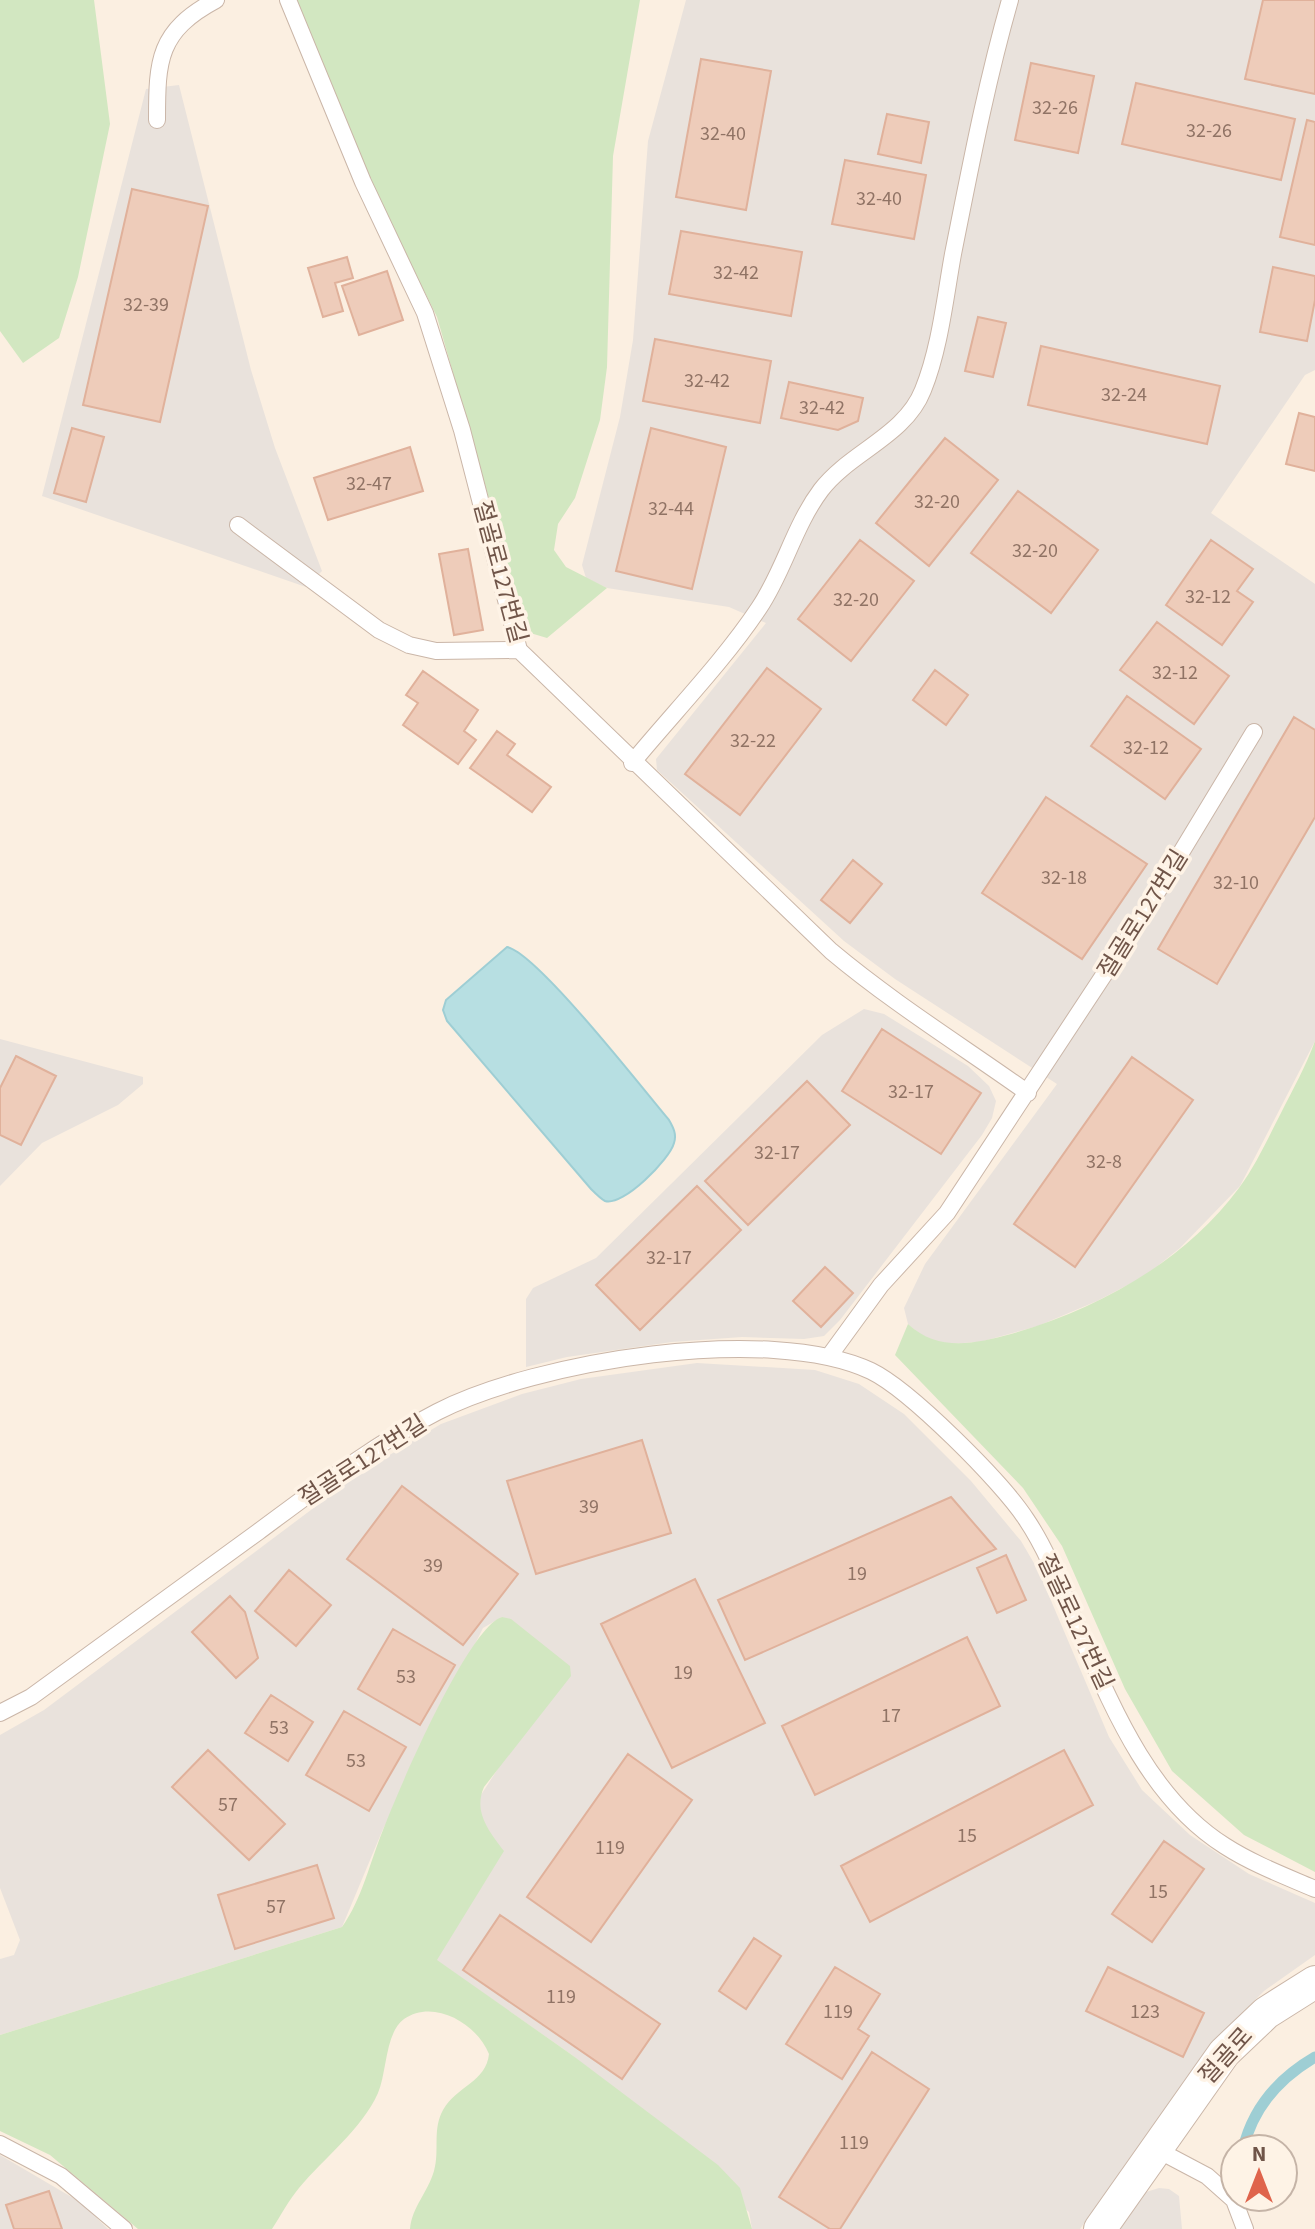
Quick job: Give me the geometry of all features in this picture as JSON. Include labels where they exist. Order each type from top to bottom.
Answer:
[{"type":"street","name":"절골로","points":[[1100,2229],[1154,2148],[1224,2053],[1266,2013],[1315,1982]]},
{"type":"lane","points":[[157,120],[157,70],[164,45],[178,25],[216,0]]},
{"type":"lane","name":"절골로127번길","points":[[288,0],[363,182],[425,313],[462,430],[519,650],[632,763],[872,986],[931,1023],[1028,1093]]},
{"type":"lane","points":[[632,763],[758,610],[784,565],[802,521],[819,492],[838,470],[898,426],[914,409],[933,353],[988,80],[1010,0]]},
{"type":"lane","points":[[238,525],[379,630],[409,645],[436,651],[519,650]]},
{"type":"lane","name":"절골로127번길","points":[[830,1355],[881,1285],[947,1213],[1142,917],[1254,732]]},
{"type":"lane","name":"절골로127번길","points":[[0,1713],[31,1697],[376,1446],[441,1410],[530,1378],[623,1360],[726,1348],[830,1355],[875,1373],[917,1405],[994,1479],[1026,1519],[1052,1567],[1124,1727],[1151,1774],[1185,1813],[1224,1846],[1315,1889]]},
{"type":"lane","points":[[0,2144],[61,2176],[124,2229]]},
{"type":"lane","points":[[1154,2148],[1207,2176],[1234,2200],[1245,2229]]},
{"type":"shaded area","points":[[686,0],[1315,0],[1315,370],[1305,375],[1211,513],[1315,584],[1315,1041],[1240,1186],[1180,1248],[1145,1276],[1097,1301],[1038,1326],[980,1342],[946,1344],[922,1337],[908,1324],[904,1308],[925,1264],[1057,1084],[895,979],[844,941],[657,770],[656,759],[766,623],[729,607],[607,588],[586,578],[582,565],[620,417],[633,340],[648,141]]},
{"type":"shaded area","points":[[179,85],[251,370],[275,448],[322,571],[306,587],[42,496],[146,89]]},
{"type":"shaded area","points":[[864,1009],[884,1014],[968,1066],[989,1086],[996,1101],[992,1118],[982,1135],[840,1320],[824,1336],[804,1339],[742,1337],[672,1342],[567,1357],[526,1367],[526,1299],[533,1288],[596,1258],[822,1035]]},
{"type":"shaded area","points":[[0,1039],[143,1077],[143,1084],[118,1105],[42,1143],[0,1186]]},
{"type":"shaded area","points":[[697,1363],[815,1370],[859,1384],[904,1414],[971,1481],[1021,1541],[1038,1570],[1109,1737],[1142,1790],[1190,1835],[1249,1874],[1315,1903],[1315,1955],[1264,1991],[1208,2047],[1080,2229],[752,2229],[749,2212],[572,2055],[436,1960],[490,1833],[481,1817],[479,1798],[512,1747],[502,1617],[483,1628],[383,1829],[342,1927],[0,2035],[0,1959],[14,1955],[20,1940],[0,1888],[0,1735],[44,1710],[363,1471],[441,1424],[522,1394],[581,1379]]},
{"type":"shaded area","points":[[0,2155],[80,2202],[108,2229],[0,2229]]},
{"type":"shaded area","points":[[1169,2189],[1179,2196],[1182,2229],[1115,2229],[1146,2192]]},
{"type":"green space","points":[[0,0],[94,0],[110,124],[78,277],[59,338],[23,363],[0,331]]},
{"type":"green space","points":[[290,0],[640,0],[613,156],[607,367],[600,420],[575,498],[558,524],[554,550],[566,567],[607,588],[547,638],[527,632],[437,317],[350,141]]},
{"type":"green space","points":[[1315,1041],[1315,1872],[1244,1835],[1172,1771],[1125,1689],[1062,1546],[1023,1488],[895,1355],[908,1324],[932,1339],[944,1342],[970,1343],[997,1338],[1076,1311],[1166,1260],[1192,1239],[1239,1188],[1262,1151]]},
{"type":"green space","points":[[502,1617],[511,1619],[570,1666],[571,1676],[484,1787],[480,1805],[484,1821],[504,1851],[437,1960],[572,2055],[718,2165],[740,2188],[752,2229],[410,2229],[434,2171],[438,2125],[443,2110],[483,2071],[489,2054],[465,2024],[453,2017],[428,2011],[416,2013],[398,2025],[390,2043],[378,2093],[371,2106],[353,2131],[299,2188],[272,2229],[138,2229],[50,2155],[0,2131],[0,2035],[342,1927],[360,1892],[391,1810],[435,1713],[471,1649],[488,1627]]},
{"type":"water","points":[[507,947],[541,972],[564,996],[672,1125],[675,1137],[671,1150],[645,1180],[623,1197],[605,1201],[591,1189],[447,1021],[443,1010],[446,1000]]},
{"type":"building","points":[[1263,0],[1315,0],[1315,94],[1245,79]]},
{"type":"building","points":[[701,59],[771,71],[746,210],[676,197]]},
{"type":"building","points":[[1031,63],[1094,76],[1078,153],[1015,140]]},
{"type":"building","points":[[1136,83],[1295,119],[1281,180],[1122,144]]},
{"type":"building","points":[[887,114],[929,122],[921,163],[878,154]]},
{"type":"building","points":[[1307,120],[1315,122],[1315,245],[1280,237]]},
{"type":"building","points":[[845,160],[926,175],[914,239],[832,224]]},
{"type":"building","points":[[132,189],[208,206],[160,422],[83,405]]},
{"type":"building","points":[[681,231],[802,252],[791,316],[669,294]]},
{"type":"building","points":[[347,257],[353,278],[335,283],[343,311],[323,317],[308,268]]},
{"type":"building","points":[[1273,267],[1315,276],[1315,300],[1307,341],[1260,332]]},
{"type":"building","points":[[387,271],[403,320],[359,335],[342,286]]},
{"type":"building","points":[[978,317],[1006,323],[993,377],[965,371]]},
{"type":"building","points":[[655,339],[771,361],[760,423],[643,401]]},
{"type":"building","points":[[1041,346],[1220,386],[1207,444],[1028,405]]},
{"type":"building","points":[[789,382],[863,398],[858,421],[838,430],[781,418]]},
{"type":"building","points":[[1299,413],[1315,417],[1315,471],[1286,464]]},
{"type":"building","points":[[72,428],[104,437],[86,502],[54,493]]},
{"type":"building","points":[[651,428],[726,447],[692,589],[616,571]]},
{"type":"building","points":[[945,438],[998,480],[929,566],[876,523]]},
{"type":"building","points":[[410,447],[423,491],[328,520],[314,478]]},
{"type":"building","points":[[1018,491],[1098,550],[1051,613],[971,553]]},
{"type":"building","points":[[860,540],[914,581],[851,661],[798,619]]},
{"type":"building","points":[[1211,540],[1253,569],[1237,591],[1253,602],[1222,645],[1166,605]]},
{"type":"building","points":[[468,549],[483,630],[454,635],[439,554]]},
{"type":"building","points":[[1157,622],[1229,676],[1194,724],[1120,670]]},
{"type":"building","points":[[767,668],[821,709],[740,815],[685,774]]},
{"type":"building","points":[[935,670],[968,695],[946,725],[913,700]]},
{"type":"building","points":[[423,671],[478,710],[464,731],[476,740],[458,764],[403,725],[418,703],[406,695]]},
{"type":"building","points":[[1127,696],[1201,749],[1165,799],[1091,746]]},
{"type":"building","points":[[1294,717],[1315,730],[1315,817],[1217,984],[1158,949]]},
{"type":"building","points":[[497,731],[515,744],[507,755],[551,787],[532,812],[470,768]]},
{"type":"building","points":[[1046,797],[1147,864],[1082,959],[982,893]]},
{"type":"building","points":[[853,860],[882,884],[850,923],[821,900]]},
{"type":"building","points":[[882,1029],[981,1093],[941,1154],[842,1091]]},
{"type":"building","points":[[16,1056],[56,1076],[21,1145],[0,1135],[0,1088]]},
{"type":"building","points":[[1132,1057],[1193,1100],[1075,1267],[1014,1224]]},
{"type":"building","points":[[807,1081],[850,1125],[748,1225],[705,1181]]},
{"type":"building","points":[[697,1186],[741,1230],[640,1330],[596,1285]]},
{"type":"building","points":[[825,1267],[853,1293],[821,1327],[793,1301]]},
{"type":"building","points":[[642,1440],[671,1533],[536,1574],[507,1481]]},
{"type":"building","points":[[402,1486],[518,1574],[463,1645],[347,1559]]},
{"type":"building","points":[[951,1497],[996,1549],[745,1660],[718,1600]]},
{"type":"building","points":[[1006,1555],[1026,1600],[997,1613],[977,1568]]},
{"type":"building","points":[[289,1570],[331,1605],[296,1646],[255,1611]]},
{"type":"building","points":[[695,1579],[765,1723],[672,1768],[601,1624]]},
{"type":"building","points":[[230,1596],[245,1612],[258,1658],[236,1678],[192,1632]]},
{"type":"building","points":[[393,1629],[455,1665],[420,1725],[358,1689]]},
{"type":"building","points":[[967,1637],[1000,1706],[815,1795],[782,1726]]},
{"type":"building","points":[[271,1695],[313,1722],[288,1761],[245,1733]]},
{"type":"building","points":[[344,1711],[406,1747],[369,1811],[306,1775]]},
{"type":"building","points":[[208,1750],[285,1824],[249,1860],[172,1787]]},
{"type":"building","points":[[1064,1750],[1093,1805],[870,1922],[841,1866]]},
{"type":"building","points":[[628,1754],[692,1800],[591,1942],[527,1897]]},
{"type":"building","points":[[1164,1841],[1204,1869],[1152,1942],[1112,1914]]},
{"type":"building","points":[[317,1865],[334,1918],[235,1949],[218,1895]]},
{"type":"building","points":[[500,1915],[660,2024],[622,2079],[463,1970]]},
{"type":"building","points":[[754,1938],[781,1956],[746,2009],[719,1991]]},
{"type":"building","points":[[835,1967],[880,1994],[858,2029],[869,2036],[842,2079],[786,2044]]},
{"type":"building","points":[[1108,1967],[1204,2013],[1183,2057],[1086,2011]]},
{"type":"building","points":[[872,2052],[929,2089],[840,2229],[830,2229],[779,2197]]},
{"type":"building","points":[[49,2191],[62,2229],[14,2229],[6,2205]]},
{"type":"waterway","points":[[1247,2133],[1269,2095],[1290,2074],[1315,2057]]}]
